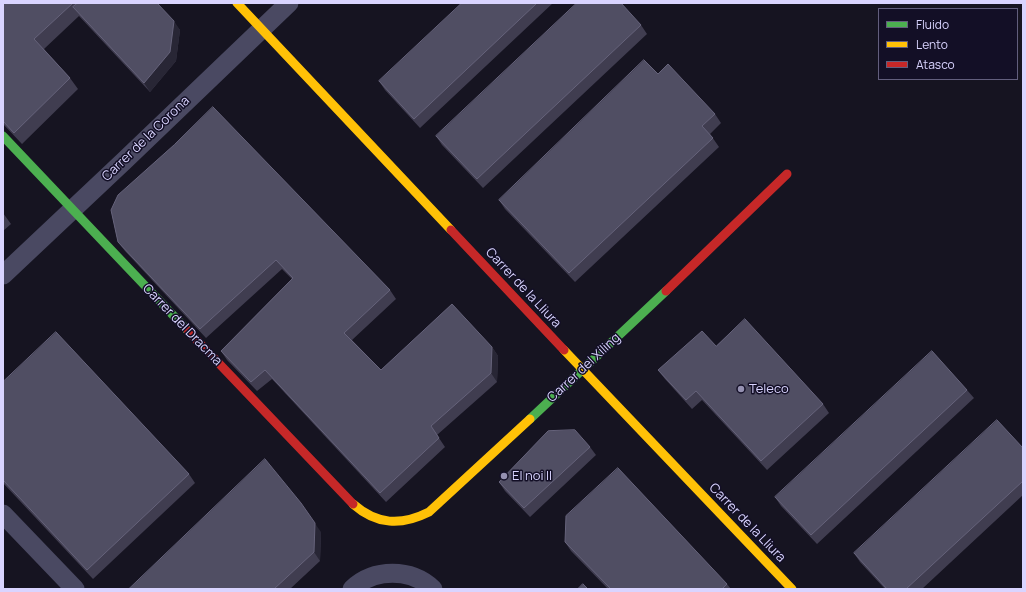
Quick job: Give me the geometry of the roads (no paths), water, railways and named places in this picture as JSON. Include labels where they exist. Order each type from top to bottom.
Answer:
[{"type":"street","name":"Carrer de la Lliura","points":[[237,3],[792,589]]},
{"type":"street","name":"Carrer de la Corona","points":[[3,275],[289,3]]},
{"type":"street","name":"Carrer del Dracma","points":[[3,136],[344,495],[363,512]]},
{"type":"street","name":"Carrer del Xíling","points":[[363,512],[376,519],[392,522],[406,521],[420,517],[429,512],[583,370],[787,174]]},
{"type":"street","points":[[3,514],[75,589]]},
{"type":"street","points":[[355,586],[374,575],[391,573],[410,575],[427,583],[433,589]]},
{"type":"place","name":"Teleco","points":[[741,389]]},
{"type":"place","name":"El noi II","points":[[504,476]]}]
